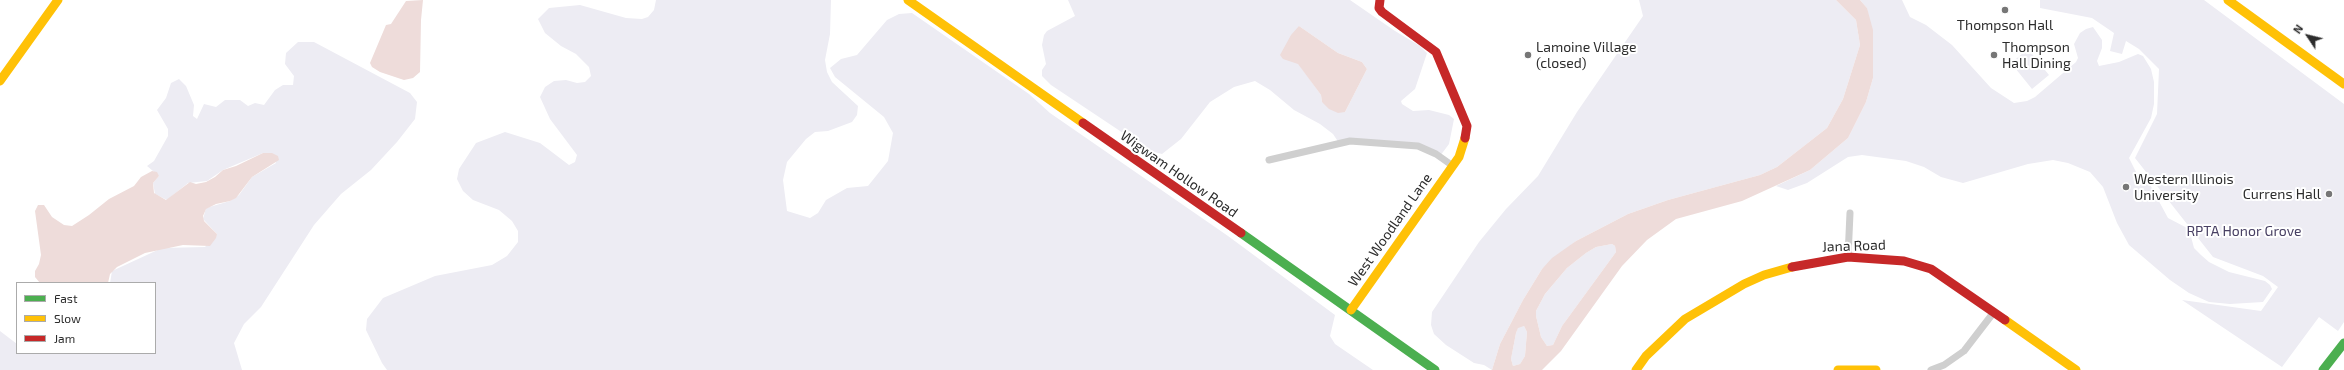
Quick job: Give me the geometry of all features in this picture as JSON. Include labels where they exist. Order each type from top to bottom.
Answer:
[{"type":"street","points":[[0,81],[58,0]]},
{"type":"street","name":"Wigwam Hollow Road","points":[[908,0],[1434,370]]},
{"type":"street","name":"West Woodland Lane","points":[[1350,310],[1453,166],[1463,147],[1467,126],[1439,57],[1431,46],[1382,12],[1379,8],[1380,0]]},
{"type":"street","points":[[2228,0],[2344,84]]},
{"type":"street","points":[[1269,160],[1350,141],[1418,146],[1436,154],[1453,166]]},
{"type":"street","points":[[1848,257],[1850,213]]},
{"type":"street","name":"Jana Road","points":[[1636,370],[1651,351],[1685,319],[1724,294],[1764,275],[1784,268],[1848,257],[1888,258],[1920,265],[1940,275],[2076,370]]},
{"type":"street","points":[[1932,370],[1944,365],[1964,351],[1994,312]]},
{"type":"street","points":[[2324,370],[2344,343]]},
{"type":"street","points":[[1838,370],[1876,370]]},
{"type":"green space","points":[[656,0],[831,0],[830,34],[825,60],[827,72],[832,82],[858,106],[857,115],[852,122],[828,131],[815,132],[806,139],[787,162],[783,180],[787,211],[810,218],[818,213],[826,200],[847,188],[868,186],[888,161],[893,133],[884,117],[835,77],[830,68],[841,59],[857,55],[887,20],[899,14],[912,13],[1029,94],[1050,113],[1228,236],[1335,315],[1330,336],[1335,344],[1373,370],[387,370],[366,330],[367,319],[383,298],[435,276],[492,265],[507,256],[518,242],[518,231],[512,221],[499,210],[473,200],[463,191],[457,179],[459,169],[476,143],[505,132],[540,143],[569,165],[575,162],[577,155],[550,119],[540,97],[545,87],[554,81],[566,80],[577,83],[585,82],[591,76],[589,67],[576,54],[561,46],[545,33],[538,19],[549,8],[580,5],[626,18],[642,19],[648,17],[654,10]]},
{"type":"green space","points":[[1068,0],[1350,0],[1420,46],[1427,53],[1415,89],[1401,101],[1402,104],[1413,111],[1429,110],[1449,115],[1454,119],[1449,144],[1440,156],[1427,149],[1339,143],[1333,134],[1320,124],[1294,110],[1270,90],[1255,81],[1234,87],[1210,102],[1181,139],[1162,154],[1150,151],[1051,85],[1042,76],[1042,70],[1046,64],[1042,45],[1044,35],[1047,31],[1075,16]],"holes":[[[1299,26],[1338,53],[1362,62],[1367,69],[1345,112],[1322,102],[1321,95],[1298,63],[1293,61]]]},
{"type":"green space","points":[[1639,0],[1836,0],[1856,20],[1860,45],[1843,99],[1827,128],[1777,167],[1760,175],[1668,200],[1628,214],[1576,241],[1542,269],[1523,300],[1500,344],[1492,370],[1484,365],[1474,363],[1446,345],[1434,334],[1431,325],[1432,312],[1479,242],[1506,209],[1538,176],[1577,112],[1643,16]]},
{"type":"green space","points":[[1860,0],[1902,0],[1910,17],[1926,25],[1952,45],[1991,88],[2014,103],[2027,101],[2035,97],[2076,62],[2078,58],[2074,44],[2080,33],[2086,29],[2093,27],[2102,40],[2102,48],[2097,61],[2099,66],[2119,62],[2138,54],[2143,56],[2151,69],[2154,82],[2154,104],[2151,118],[2129,158],[2137,174],[2148,181],[2168,218],[2189,229],[2194,248],[2201,255],[2209,262],[2229,272],[2265,281],[2270,285],[2272,289],[2263,302],[2230,304],[2209,302],[2189,293],[2170,280],[2129,245],[2117,223],[2103,187],[2090,172],[2068,163],[2053,160],[2028,164],[1963,183],[1941,177],[1924,167],[1906,161],[1862,155],[1848,157],[1807,183],[1788,190],[1776,186],[1810,170],[1848,138],[1866,102],[1873,78],[1867,8]]},
{"type":"green space","name":"RPTA Honor Grove","points":[[2040,0],[2204,0],[2344,104],[2344,322],[2338,331],[2319,317],[2282,367],[2182,300],[2261,311],[2278,287],[2263,276],[2213,257],[2135,158],[2157,114],[2159,69],[2139,49],[2126,41],[2122,54],[2110,51],[2114,33],[2092,18],[2040,8]]},
{"type":"green space","points":[[298,42],[314,42],[410,93],[417,102],[415,119],[397,142],[371,170],[341,194],[314,225],[261,307],[244,324],[234,343],[242,370],[0,370],[0,331],[16,343],[16,354],[156,354],[156,282],[110,282],[112,271],[162,248],[205,247],[217,234],[203,219],[206,208],[230,201],[239,195],[252,177],[276,163],[272,153],[263,153],[223,170],[207,181],[188,183],[167,200],[155,194],[153,183],[159,176],[147,166],[154,161],[168,136],[168,129],[157,110],[166,98],[171,83],[179,79],[186,86],[194,105],[193,116],[197,119],[204,104],[216,107],[225,100],[240,100],[248,106],[255,103],[264,105],[275,90],[283,85],[293,85],[294,76],[285,64],[286,53]]},
{"type":"green space","points":[[2028,49],[2049,75],[2032,89],[2011,63]]},
{"type":"green space","points":[[1612,244],[1615,246],[1616,252],[1562,326],[1553,345],[1547,346],[1541,337],[1536,316],[1536,311],[1545,294],[1567,268],[1586,253],[1596,247]]},
{"type":"green space","points":[[1524,326],[1527,332],[1525,356],[1520,364],[1513,366],[1511,359],[1516,333],[1518,327]]},
{"type":"shaded area","points":[[423,0],[420,72],[413,78],[404,80],[380,72],[372,67],[370,63],[386,25],[391,24],[406,1]]},
{"type":"shaded area","points":[[1836,0],[1860,0],[1867,8],[1873,30],[1873,78],[1866,102],[1848,138],[1810,170],[1742,201],[1676,219],[1647,240],[1622,266],[1561,351],[1542,370],[1492,370],[1500,344],[1523,300],[1542,269],[1552,258],[1576,241],[1628,214],[1668,200],[1760,175],[1777,167],[1827,128],[1843,99],[1860,45],[1856,20]],"holes":[[[1612,244],[1615,246],[1616,252],[1562,326],[1553,345],[1547,346],[1541,337],[1536,316],[1536,311],[1545,294],[1567,268],[1586,253],[1596,247]],[[1524,326],[1527,332],[1525,356],[1520,364],[1513,366],[1511,359],[1516,333],[1518,328]]]},
{"type":"shaded area","points":[[1299,26],[1338,53],[1362,62],[1367,69],[1345,112],[1338,113],[1329,109],[1322,102],[1321,95],[1298,64],[1283,59],[1280,55],[1291,35]]},
{"type":"shaded area","points":[[263,153],[272,153],[278,156],[279,160],[252,177],[236,198],[216,204],[206,209],[203,216],[204,221],[217,234],[210,246],[183,245],[145,253],[117,267],[110,274],[108,282],[39,282],[35,277],[35,271],[39,264],[41,255],[35,211],[38,205],[44,205],[52,217],[64,225],[72,226],[109,199],[134,186],[141,177],[152,171],[157,172],[159,176],[153,183],[154,193],[166,200],[190,182],[196,184],[206,182],[223,170],[236,166]]},
{"type":"traffic: fast","points":[[1241,233],[1435,370]]},
{"type":"traffic: fast","points":[[2323,370],[2344,343]]},
{"type":"traffic: slow","points":[[0,81],[58,0]]},
{"type":"traffic: slow","points":[[908,0],[1083,123]]},
{"type":"traffic: slow","points":[[2228,0],[2344,84]]},
{"type":"traffic: slow","points":[[1351,310],[1459,157],[1465,138]]},
{"type":"traffic: slow","points":[[1636,370],[1646,356],[1685,319],[1744,284],[1764,275],[1792,267]]},
{"type":"traffic: slow","points":[[2005,320],[2076,370]]},
{"type":"traffic: slow","points":[[1838,370],[1876,370]]},
{"type":"traffic: jam","points":[[1380,0],[1379,8],[1382,12],[1436,52],[1467,126],[1465,138]]},
{"type":"traffic: jam","points":[[1083,123],[1241,233]]},
{"type":"traffic: jam","points":[[1792,267],[1848,257],[1904,261],[1931,269],[2005,320]]},
{"type":"place","name":"Thompson Hall","points":[[2005,10]]},
{"type":"place","name":"Lamoine Village (closed)","points":[[1528,55]]},
{"type":"place","name":"Thompson Hall Dining","points":[[1994,55]]},
{"type":"place","name":"Western Illinois University","points":[[2126,187]]},
{"type":"place","name":"Currens Hall","points":[[2329,194]]}]
